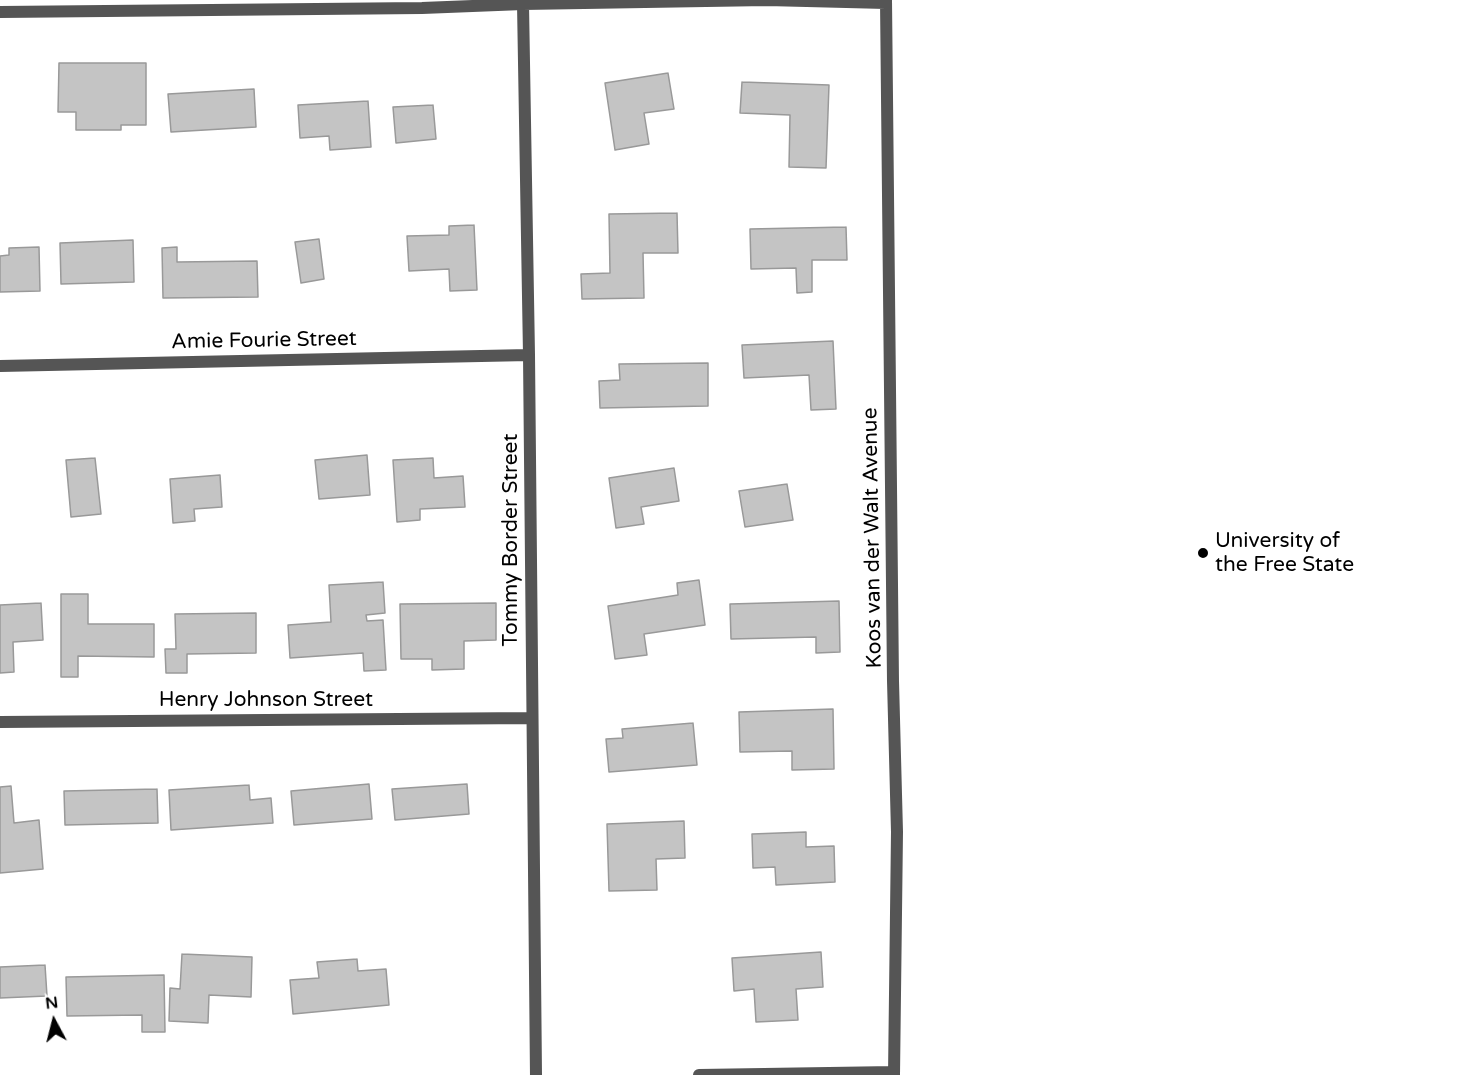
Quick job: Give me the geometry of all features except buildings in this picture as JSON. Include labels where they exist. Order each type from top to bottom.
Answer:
[{"type":"street","points":[[0,12],[422,8],[767,0],[886,2]]},
{"type":"street","name":"Koos van der Walt Avenue","points":[[886,2],[893,681],[897,832],[894,1074]]},
{"type":"street","name":"Tommy Border Street","points":[[523,4],[536,1075]]},
{"type":"street","name":"Amie Fourie Street","points":[[0,366],[529,355]]},
{"type":"street","name":"Henry Johnson Street","points":[[0,722],[532,718]]},
{"type":"street","points":[[699,1075],[894,1074]]},
{"type":"place","name":"University of the Free State","points":[[1203,553]]}]
